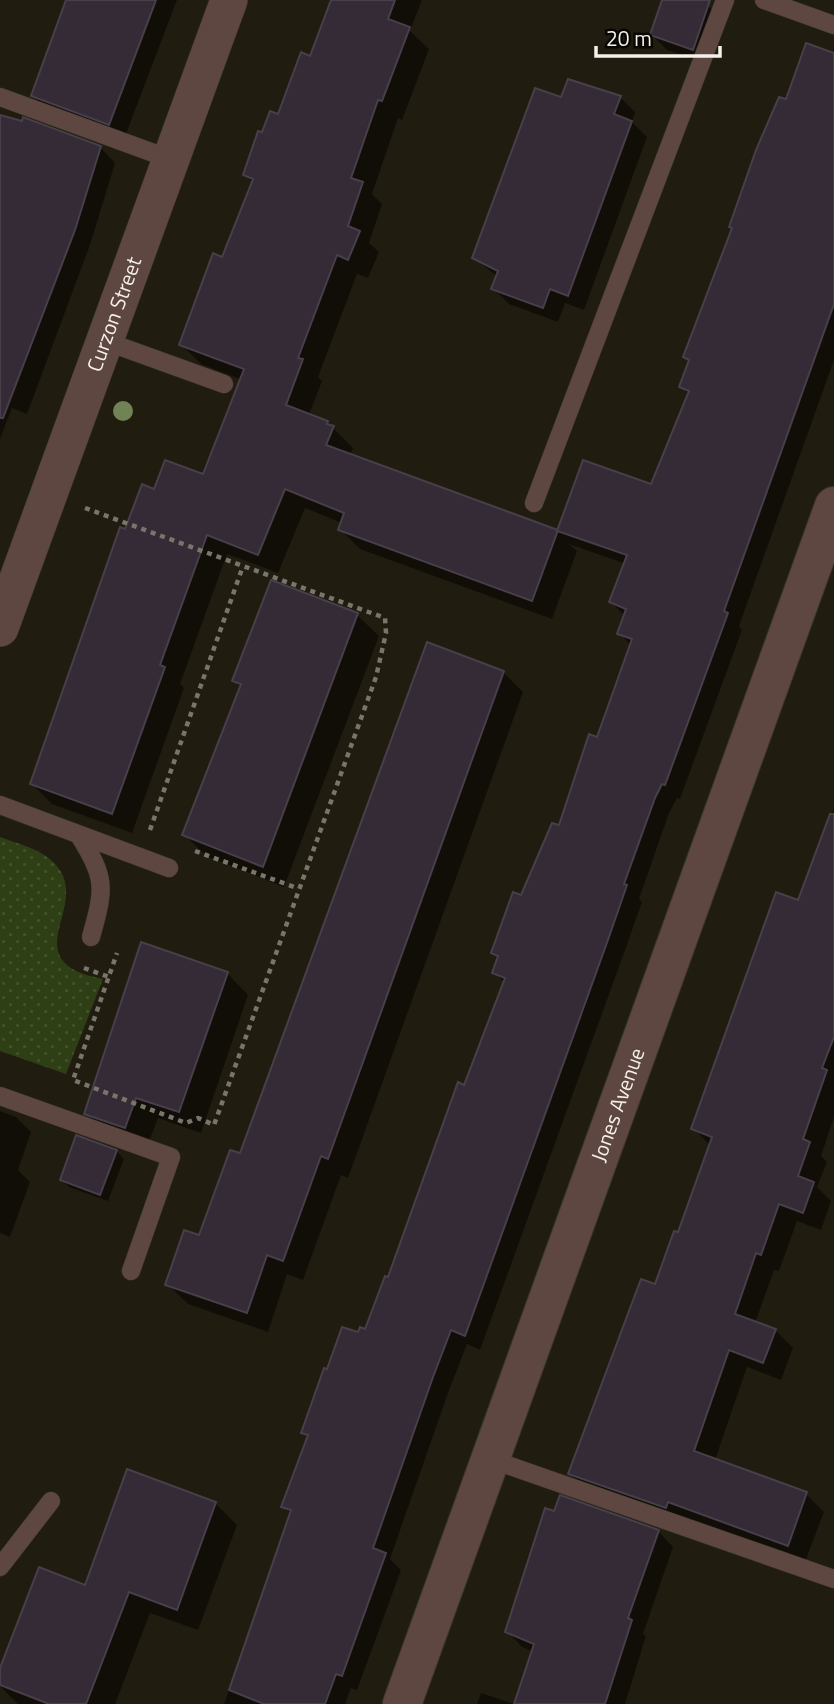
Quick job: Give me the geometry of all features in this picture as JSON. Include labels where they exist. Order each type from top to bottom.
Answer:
[{"type":"street","name":"Curzon Street","points":[[0,628],[229,0]]},
{"type":"street","name":"Jones Avenue","points":[[402,1704],[834,506]]},
{"type":"lane","points":[[534,503],[725,0]]},
{"type":"lane","points":[[764,0],[834,25]]},
{"type":"lane","points":[[0,97],[170,159]]},
{"type":"lane","points":[[105,341],[224,384]]},
{"type":"lane","points":[[0,805],[169,868]]},
{"type":"lane","points":[[79,835],[99,868],[101,903],[92,937]]},
{"type":"lane","points":[[0,1096],[171,1157],[131,1271]]},
{"type":"lane","points":[[490,1459],[834,1579]]},
{"type":"lane","points":[[0,1567],[51,1501]]},
{"type":"path","points":[[75,504],[385,618],[386,634],[376,677],[214,1125],[198,1118],[186,1123],[74,1080],[120,947]]},
{"type":"path","points":[[148,834],[243,566]]},
{"type":"path","points":[[77,966],[110,977]]},
{"type":"green space","points":[[0,837],[41,853],[57,867],[65,881],[66,896],[57,941],[59,954],[75,971],[103,979],[66,1074],[0,1051]]},
{"type":"building","points":[[66,0],[156,0],[109,125],[31,96]]},
{"type":"building","points":[[331,0],[395,0],[388,19],[410,27],[382,101],[378,100],[351,178],[363,182],[348,226],[360,231],[348,260],[337,255],[298,358],[303,359],[286,405],[328,421],[327,424],[334,426],[326,445],[558,530],[532,601],[338,530],[344,513],[285,489],[258,555],[207,535],[160,665],[165,667],[112,814],[30,784],[120,527],[125,529],[142,484],[154,489],[165,460],[203,474],[244,369],[179,345],[213,253],[222,257],[253,179],[243,175],[258,131],[262,132],[270,111],[278,114],[301,52],[310,56]]},
{"type":"building","points":[[662,0],[710,0],[693,50],[650,35]]},
{"type":"building","points":[[806,43],[834,53],[834,304],[724,611],[728,613],[665,785],[662,784],[655,798],[624,884],[627,885],[609,937],[465,1336],[451,1330],[433,1377],[373,1548],[386,1553],[342,1676],[336,1674],[325,1704],[264,1704],[229,1690],[291,1510],[281,1507],[308,1435],[301,1433],[342,1327],[358,1332],[360,1327],[365,1329],[385,1276],[388,1277],[458,1082],[464,1085],[505,978],[492,973],[498,956],[491,953],[513,892],[521,895],[552,823],[559,825],[589,734],[597,737],[632,639],[617,634],[626,609],[609,602],[627,555],[557,531],[583,460],[651,484],[689,391],[679,387],[689,360],[683,357],[732,228],[729,227],[756,150],[779,97],[786,99]]},
{"type":"building","points":[[568,79],[621,96],[614,114],[632,121],[568,296],[550,289],[543,308],[491,289],[498,271],[472,258],[535,88],[561,97]]},
{"type":"building","points":[[0,115],[22,121],[23,117],[101,146],[75,230],[3,418],[0,418]]},
{"type":"building","points":[[271,580],[358,613],[263,867],[182,835],[241,684],[232,681]]},
{"type":"building","points":[[427,642],[504,671],[328,1159],[321,1156],[283,1261],[267,1255],[247,1313],[165,1285],[184,1230],[199,1235],[230,1150],[240,1153]]},
{"type":"building","points":[[830,814],[834,814],[834,1037],[822,1068],[827,1070],[803,1139],[810,1142],[798,1176],[814,1182],[803,1213],[779,1204],[761,1255],[756,1253],[735,1314],[776,1329],[763,1363],[729,1350],[694,1451],[807,1492],[788,1546],[668,1502],[666,1508],[568,1474],[641,1279],[655,1284],[674,1231],[678,1232],[712,1137],[691,1129],[776,892],[798,900]]},
{"type":"building","points":[[141,942],[228,972],[179,1112],[136,1098],[125,1128],[84,1114]]},
{"type":"building","points":[[76,1135],[117,1150],[100,1195],[60,1180]]},
{"type":"building","points":[[127,1469],[216,1502],[177,1610],[129,1592],[86,1704],[49,1704],[0,1685],[0,1668],[39,1567],[85,1585]]},
{"type":"building","points":[[560,1495],[659,1530],[628,1618],[632,1620],[605,1704],[514,1704],[534,1644],[505,1632],[545,1508],[554,1511]]}]
